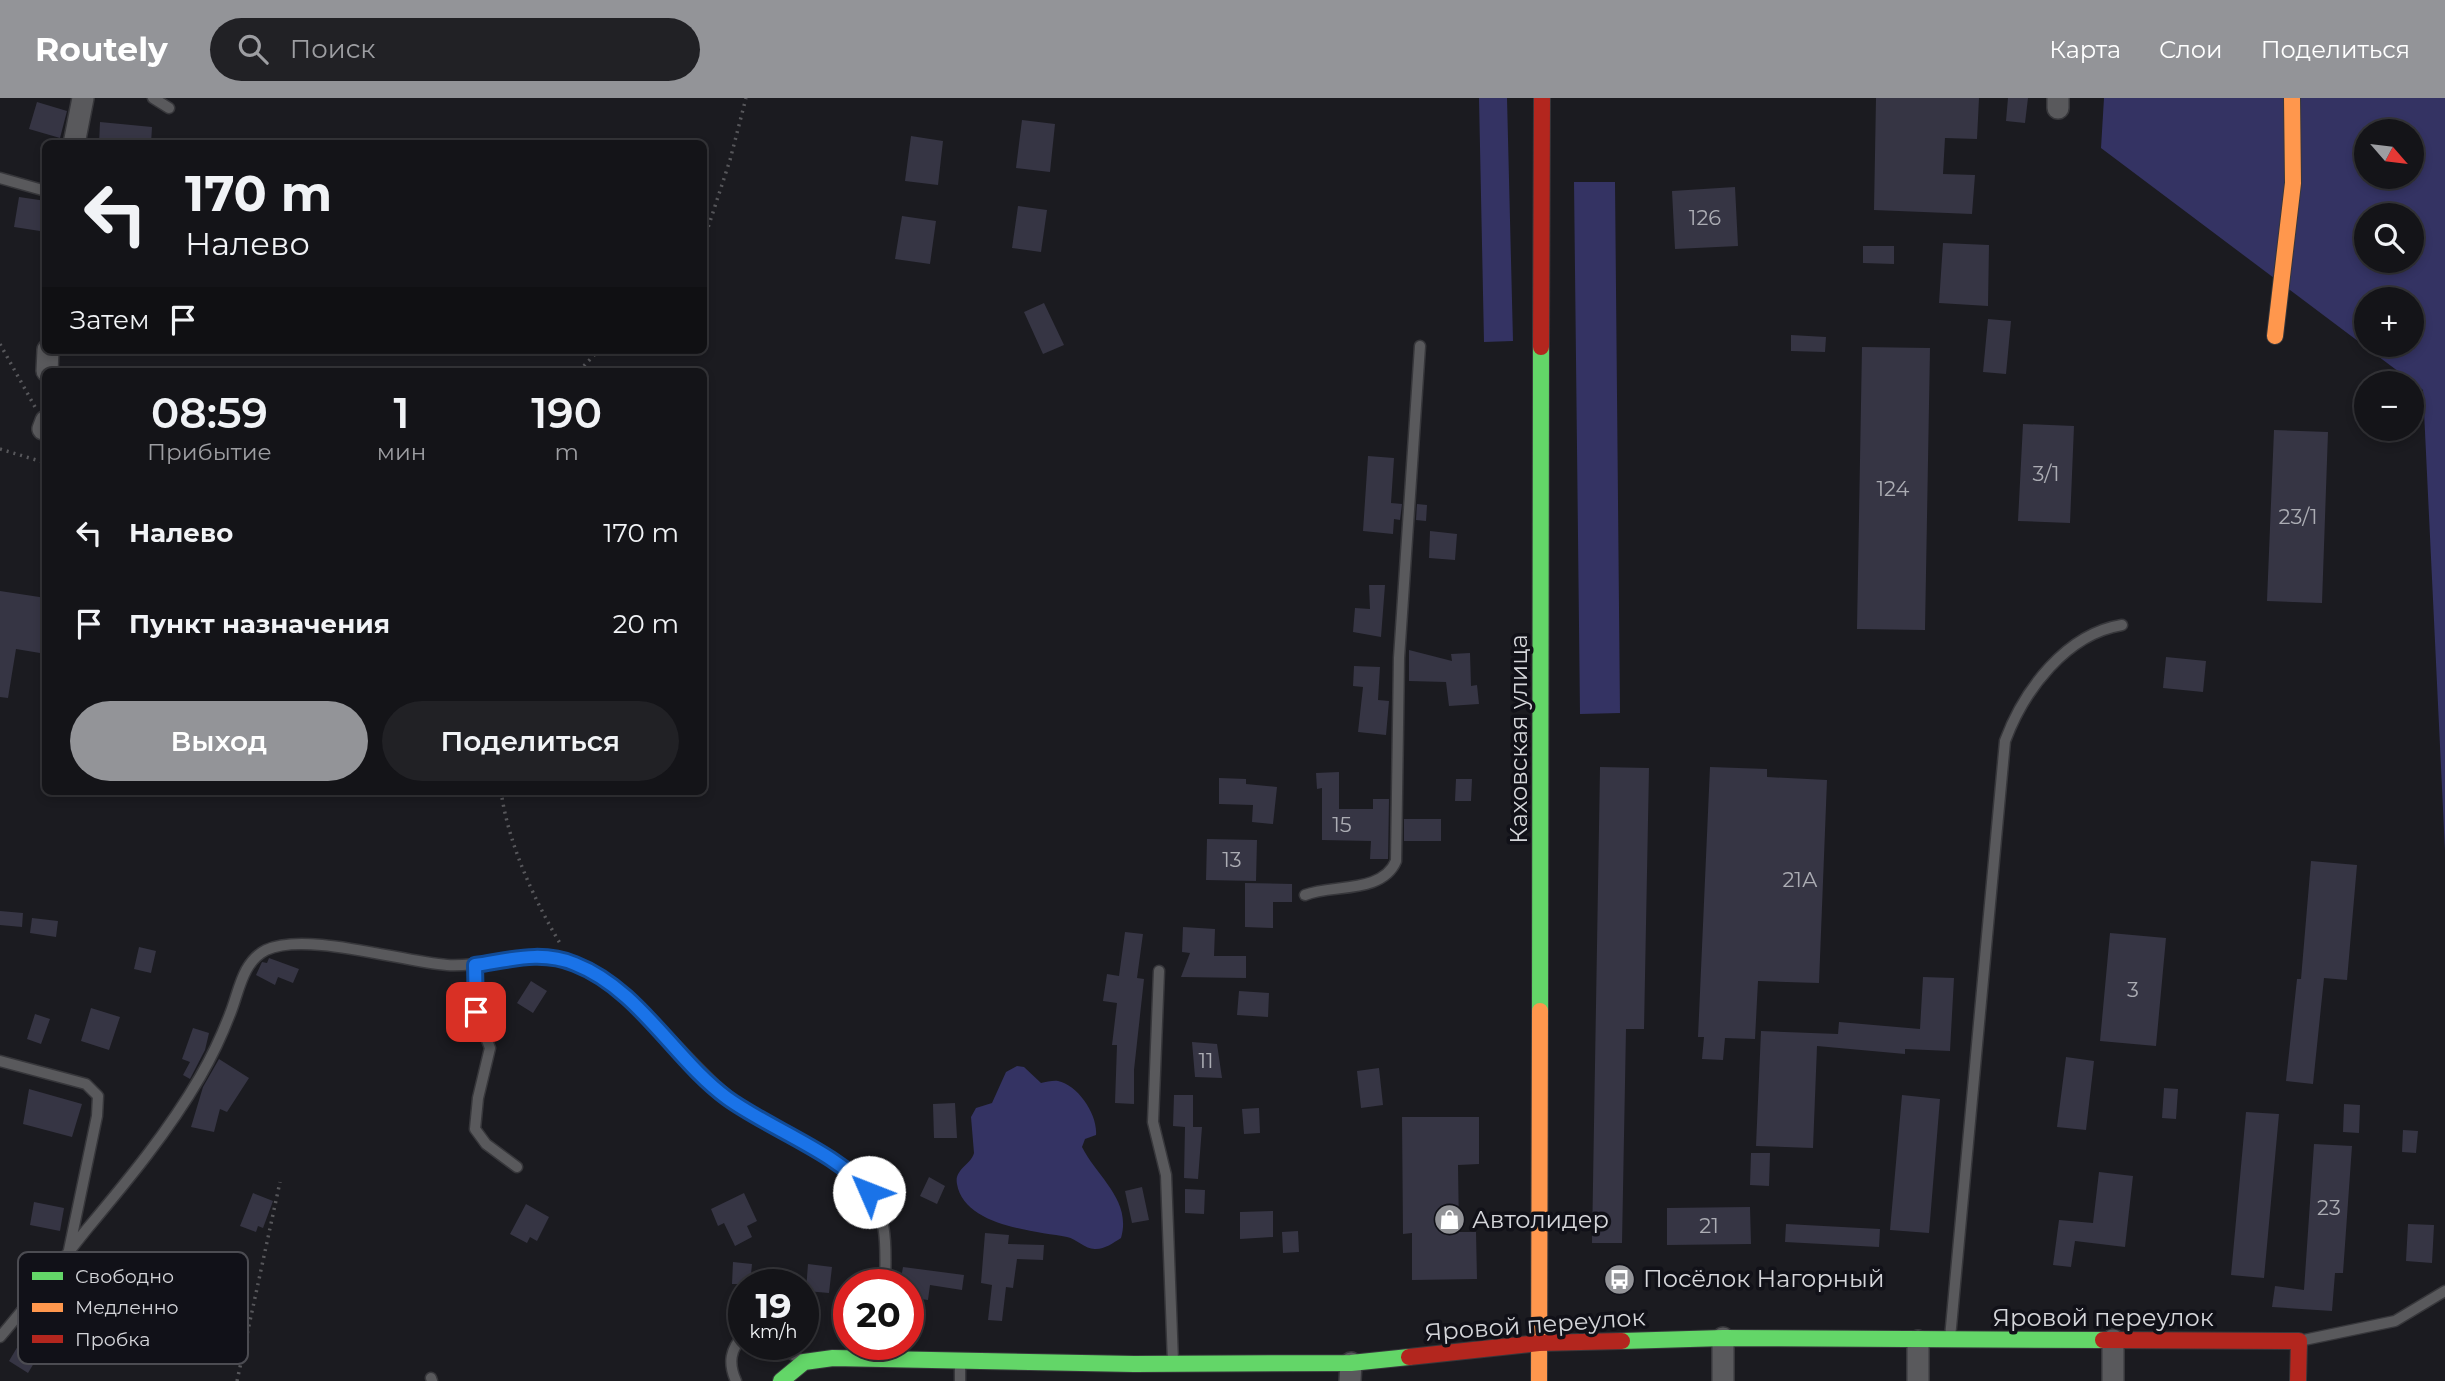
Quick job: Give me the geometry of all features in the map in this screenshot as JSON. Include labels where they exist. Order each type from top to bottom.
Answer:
[{"type":"main road","name":"Каховская улица","points":[[1539,1381],[1542,98]]},
{"type":"main road","points":[[2274,336],[2293,183],[2292,98]]},
{"type":"main road","name":"Яровой переулок","points":[[924,1357],[960,1362],[1134,1372],[1173,1362],[1351,1372],[1539,1343],[1723,1338],[2299,1341]]},
{"type":"main road","points":[[2298,1381],[2299,1341]]},
{"type":"main road","name":"Яровой переулок","points":[[804,1362],[833,1358]]},
{"type":"main road","points":[[781,1381],[804,1362]]},
{"type":"street","points":[[75,140],[83,98]]},
{"type":"street","points":[[1723,1338],[1723,1381]]},
{"type":"street","points":[[2113,1340],[2113,1381]]},
{"type":"street","points":[[1918,1341],[1918,1381]]},
{"type":"lane","points":[[153,98],[169,108]]},
{"type":"lane","points":[[0,178],[42,190]]},
{"type":"lane","points":[[1305,895],[1319,890],[1376,881],[1388,873],[1396,861],[1399,658],[1420,346]]},
{"type":"lane","points":[[1950,1341],[2006,741],[2021,706],[2070,647],[2101,628],[2122,625]]},
{"type":"lane","points":[[69,1252],[163,1137],[201,1075],[230,1016],[246,969],[264,951],[294,944],[423,963],[475,965],[522,956],[572,962],[597,976],[627,1000],[728,1098],[860,1181],[877,1207],[886,1231],[885,1269]]},
{"type":"lane","points":[[475,965],[476,1012],[490,1048],[478,1098],[475,1129],[486,1144],[517,1167]]},
{"type":"lane","points":[[1159,971],[1153,1122],[1166,1175],[1173,1362]]},
{"type":"lane","points":[[0,1061],[86,1084],[98,1096],[97,1116],[68,1252]]},
{"type":"lane","points":[[2299,1341],[2395,1321],[2445,1292]]},
{"type":"lane","points":[[0,1338],[18,1316]]},
{"type":"lane","points":[[731,1360],[736,1381]]},
{"type":"lane","points":[[960,1362],[960,1381]]},
{"type":"path","points":[[707,231],[727,172],[746,98]]},
{"type":"path","points":[[0,344],[42,421]]},
{"type":"path","points":[[582,368],[595,354]]},
{"type":"path","points":[[0,449],[42,462]]},
{"type":"path","points":[[502,795],[506,817],[547,922],[572,962]]},
{"type":"path","points":[[248,1330],[280,1182]]},
{"type":"shaded area","points":[[1479,98],[1507,98],[1513,341],[1484,342]]},
{"type":"shaded area","points":[[2104,98],[2445,98],[2445,851],[2424,371],[2398,371],[2379,357],[2424,357],[2424,287],[2354,287],[2354,338],[2101,148]]},
{"type":"shaded area","points":[[1574,182],[1615,182],[1620,713],[1580,714]]},
{"type":"shaded area","points":[[1017,1066],[1024,1067],[1041,1083],[1056,1081],[1073,1088],[1090,1110],[1096,1135],[1085,1139],[1082,1147],[1111,1190],[1122,1212],[1121,1238],[1109,1245],[1092,1249],[1067,1237],[1002,1224],[986,1218],[962,1198],[957,1179],[974,1153],[971,1117],[976,1108],[992,1103],[1006,1072]]},
{"type":"building","points":[[1876,98],[1979,98],[1977,139],[1945,138],[1943,174],[1975,175],[1972,214],[1874,210]]},
{"type":"building","points":[[2008,98],[2028,98],[2025,123],[2006,121]]},
{"type":"building","points":[[37,102],[67,111],[60,138],[29,129]]},
{"type":"building","points":[[1022,120],[1055,124],[1050,172],[1016,168]]},
{"type":"building","points":[[100,122],[152,127],[151,140],[99,140]]},
{"type":"building","points":[[911,136],[943,141],[938,185],[905,181]]},
{"type":"building","points":[[1735,187],[1738,246],[1675,249],[1672,191]]},
{"type":"building","points":[[19,197],[42,200],[40,231],[14,227]]},
{"type":"building","points":[[1018,206],[1047,210],[1041,252],[1012,248]]},
{"type":"building","points":[[902,216],[936,221],[930,264],[895,259]]},
{"type":"building","points":[[1943,243],[1989,245],[1988,306],[1939,303]]},
{"type":"building","points":[[1863,246],[1894,246],[1894,264],[1863,263]]},
{"type":"building","points":[[1044,303],[1064,345],[1043,354],[1024,312]]},
{"type":"building","points":[[1988,319],[2011,321],[2006,374],[1983,372]]},
{"type":"building","points":[[1791,335],[1826,337],[1825,352],[1791,351]]},
{"type":"building","points":[[1862,347],[1930,348],[1925,630],[1857,629]]},
{"type":"building","points":[[2023,424],[2074,426],[2070,523],[2018,521]]},
{"type":"building","points":[[2274,430],[2328,432],[2322,603],[2267,601]]},
{"type":"building","points":[[1368,456],[1394,458],[1391,503],[1402,504],[1400,520],[1394,519],[1393,534],[1363,531]]},
{"type":"building","points":[[1417,504],[1427,505],[1426,521],[1416,520]]},
{"type":"building","points":[[1430,531],[1457,534],[1455,560],[1429,558]]},
{"type":"building","points":[[1369,585],[1385,585],[1381,637],[1353,632],[1355,608],[1370,609]]},
{"type":"building","points":[[0,591],[42,597],[42,653],[16,649],[8,698],[0,697]]},
{"type":"building","points":[[1409,650],[1452,661],[1451,654],[1470,653],[1471,686],[1477,685],[1479,704],[1449,706],[1446,682],[1409,681]]},
{"type":"building","points":[[2166,657],[2206,661],[2203,692],[2163,688]]},
{"type":"building","points":[[1354,666],[1380,667],[1378,700],[1389,701],[1386,735],[1358,732],[1363,687],[1353,686]]},
{"type":"building","points":[[1600,767],[1649,768],[1644,1029],[1626,1029],[1622,1243],[1592,1243]]},
{"type":"building","points":[[1710,767],[1767,769],[1767,777],[1827,780],[1819,983],[1758,981],[1755,1039],[1725,1038],[1723,1060],[1702,1059],[1704,1037],[1698,1037]]},
{"type":"building","points":[[1339,772],[1339,809],[1373,809],[1373,799],[1389,799],[1388,859],[1370,859],[1371,841],[1322,840],[1322,788],[1317,789],[1316,773]]},
{"type":"building","points":[[1219,778],[1246,779],[1246,784],[1277,787],[1273,824],[1252,822],[1253,805],[1219,804]]},
{"type":"building","points":[[1456,779],[1472,779],[1471,801],[1455,801]]},
{"type":"building","points":[[1404,819],[1441,819],[1441,841],[1404,841]]},
{"type":"building","points":[[1207,839],[1257,840],[1256,881],[1206,880]]},
{"type":"building","points":[[2311,861],[2357,865],[2347,980],[2324,978],[2313,1084],[2286,1081],[2297,979],[2301,979]]},
{"type":"building","points":[[1245,883],[1292,884],[1292,902],[1273,902],[1273,928],[1245,927]]},
{"type":"building","points":[[0,911],[23,913],[22,927],[0,925]]},
{"type":"building","points":[[32,918],[58,921],[56,937],[30,933]]},
{"type":"building","points":[[1183,927],[1215,929],[1214,956],[1246,956],[1246,978],[1181,977],[1190,953],[1182,952]]},
{"type":"building","points":[[1125,932],[1143,934],[1137,978],[1144,979],[1134,1070],[1134,1104],[1115,1103],[1117,1045],[1112,1045],[1117,1003],[1103,1001],[1107,974],[1119,976]]},
{"type":"building","points":[[2110,933],[2166,938],[2156,1046],[2100,1041]]},
{"type":"building","points":[[139,947],[156,951],[151,973],[134,969]]},
{"type":"building","points":[[269,958],[299,969],[293,983],[278,977],[275,985],[256,975],[262,962],[267,963]]},
{"type":"building","points":[[1923,977],[1954,978],[1950,1051],[1905,1049],[1905,1054],[1817,1046],[1813,1148],[1756,1146],[1761,1031],[1838,1034],[1839,1022],[1920,1029]]},
{"type":"building","points":[[531,981],[547,991],[533,1013],[517,1003]]},
{"type":"building","points":[[1239,991],[1269,993],[1268,1017],[1237,1015]]},
{"type":"building","points":[[91,1008],[120,1017],[109,1050],[81,1041]]},
{"type":"building","points":[[35,1014],[50,1019],[41,1044],[27,1039]]},
{"type":"building","points":[[193,1028],[209,1033],[205,1050],[190,1079],[183,1075],[190,1062],[182,1059]]},
{"type":"building","points":[[1192,1042],[1217,1044],[1222,1078],[1195,1077]]},
{"type":"building","points":[[2066,1057],[2094,1061],[2086,1130],[2057,1127]]},
{"type":"building","points":[[219,1059],[249,1078],[227,1112],[220,1109],[214,1132],[191,1127],[203,1087]]},
{"type":"building","points":[[1379,1068],[1383,1105],[1361,1108],[1357,1071]]},
{"type":"building","points":[[2164,1088],[2178,1089],[2176,1119],[2162,1118]]},
{"type":"building","points":[[29,1089],[82,1104],[72,1137],[23,1124]]},
{"type":"building","points":[[1174,1095],[1193,1095],[1193,1127],[1202,1127],[1198,1179],[1184,1178],[1185,1127],[1173,1126]]},
{"type":"building","points":[[1902,1095],[1940,1099],[1929,1233],[1890,1230]]},
{"type":"building","points":[[955,1103],[957,1138],[934,1138],[933,1104]]},
{"type":"building","points":[[2344,1104],[2360,1105],[2359,1133],[2343,1132]]},
{"type":"building","points":[[1259,1108],[1260,1133],[1244,1134],[1242,1109]]},
{"type":"building","points":[[2246,1112],[2279,1114],[2264,1278],[2231,1275]]},
{"type":"building","points":[[1402,1117],[1479,1117],[1479,1164],[1458,1165],[1459,1232],[1476,1232],[1477,1279],[1412,1280],[1412,1233],[1403,1234]]},
{"type":"building","points":[[2403,1130],[2418,1131],[2416,1153],[2402,1152]]},
{"type":"building","points":[[2314,1144],[2352,1146],[2343,1273],[2335,1273],[2332,1311],[2272,1307],[2275,1286],[2304,1290]]},
{"type":"building","points":[[1751,1153],[1770,1153],[1769,1186],[1750,1185]]},
{"type":"building","points":[[2099,1172],[2133,1176],[2125,1247],[2075,1241],[2071,1267],[2053,1265],[2059,1220],[2093,1223]]},
{"type":"building","points":[[929,1177],[945,1186],[937,1204],[920,1196]]},
{"type":"building","points":[[1142,1187],[1149,1220],[1132,1223],[1125,1191]]},
{"type":"building","points":[[1185,1189],[1205,1190],[1204,1214],[1185,1213]]},
{"type":"building","points":[[253,1193],[273,1201],[263,1228],[258,1226],[256,1232],[240,1226]]},
{"type":"building","points":[[744,1193],[757,1221],[747,1226],[752,1237],[735,1246],[724,1223],[718,1226],[711,1209]]},
{"type":"building","points":[[34,1202],[64,1208],[60,1231],[30,1225]]},
{"type":"building","points":[[526,1204],[549,1217],[537,1241],[530,1237],[527,1243],[510,1234]]},
{"type":"building","points":[[1750,1207],[1751,1244],[1667,1245],[1667,1208]]},
{"type":"building","points":[[1273,1211],[1273,1237],[1240,1239],[1240,1212]]},
{"type":"building","points":[[1786,1224],[1880,1229],[1879,1247],[1785,1242]]},
{"type":"building","points":[[2408,1224],[2434,1225],[2432,1263],[2406,1261]]},
{"type":"building","points":[[1298,1231],[1299,1252],[1283,1253],[1282,1232]]},
{"type":"building","points":[[985,1233],[1009,1235],[1008,1244],[1044,1245],[1043,1260],[1017,1259],[1013,1288],[1006,1287],[1002,1321],[988,1320],[992,1285],[981,1283]]},
{"type":"building","points":[[733,1262],[752,1264],[752,1269],[733,1269]]},
{"type":"building","points":[[808,1264],[832,1267],[829,1293],[819,1292],[819,1269],[808,1269]]},
{"type":"building","points":[[924,1270],[964,1275],[962,1290],[930,1285],[928,1300],[924,1299]]},
{"type":"building","points":[[18,1346],[18,1364],[33,1364],[28,1373],[9,1361]]},
{"type":"traffic: fast","points":[[1540,1011],[1541,347]]},
{"type":"traffic: fast","points":[[1622,1341],[1723,1338],[2103,1340]]},
{"type":"traffic: fast","points":[[781,1381],[804,1362],[833,1358],[1134,1364],[1351,1363],[1409,1357]]},
{"type":"traffic: slow","points":[[2275,336],[2293,183],[2292,98]]},
{"type":"traffic: slow","points":[[1539,1381],[1540,1011]]},
{"type":"traffic: jam","points":[[1541,347],[1542,98]]},
{"type":"traffic: jam","points":[[2103,1340],[2299,1341],[2298,1381]]},
{"type":"traffic: jam","points":[[1409,1357],[1539,1343],[1622,1341]]},
{"type":"place","name":"Автолидер","points":[[1449,1220]]},
{"type":"place","name":"Посёлок Нагорный","points":[[1620,1279]]},
{"type":"route","points":[[476,1012],[475,965],[522,956],[562,960],[578,965],[620,993],[721,1093],[766,1124],[843,1168],[869,1192]]}]
